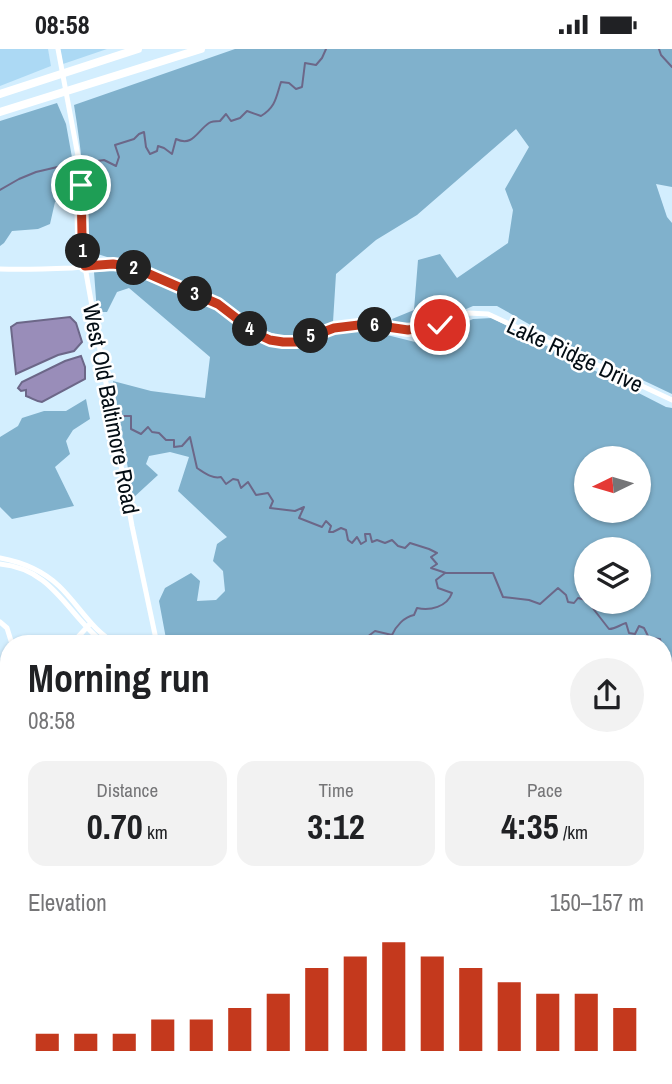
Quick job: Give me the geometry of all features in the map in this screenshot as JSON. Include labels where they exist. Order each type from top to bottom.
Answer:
[{"type":"highway","points":[[0,94],[138,49]]},
{"type":"highway","points":[[0,112],[201,49]]},
{"type":"street","name":"West Old Baltimore Road","points":[[58,49],[78,156],[82,249],[132,526],[155,635]]},
{"type":"street","name":"Lake Ridge Drive","points":[[0,269],[41,270],[113,264],[133,267],[218,304],[257,334],[283,342],[297,342],[334,328],[367,324],[408,330],[440,325],[468,313],[488,314],[672,400]]},
{"type":"street","points":[[0,558],[28,565],[44,574],[59,586],[98,635]]},
{"type":"street","points":[[0,564],[36,575],[103,635]]},
{"type":"street","points":[[79,635],[90,625]]},
{"type":"shaded area","points":[[0,49],[48,49],[51,66],[0,86]]},
{"type":"shaded area","points":[[60,49],[107,49],[63,64]]},
{"type":"shaded area","points":[[235,49],[672,49],[672,187],[656,184],[667,217],[672,223],[672,394],[550,336],[497,306],[473,306],[439,321],[408,326],[395,324],[392,319],[414,310],[418,260],[440,254],[457,278],[508,243],[513,210],[505,189],[529,147],[516,129],[417,215],[376,240],[336,274],[333,322],[287,338],[260,329],[229,305],[138,263],[88,251],[84,178],[74,105]]},
{"type":"shaded area","points":[[57,103],[66,124],[73,163],[74,190],[55,202],[50,224],[38,229],[12,231],[0,246],[0,121]]},
{"type":"shaded area","points":[[120,270],[143,275],[223,313],[237,327],[268,345],[294,347],[344,330],[371,331],[419,343],[473,319],[492,318],[672,408],[672,635],[165,635],[159,601],[165,588],[191,573],[200,581],[197,601],[216,600],[225,591],[223,571],[213,561],[217,544],[227,537],[178,491],[189,457],[170,452],[149,456],[146,464],[158,475],[133,498],[113,381],[151,391],[205,398],[210,357],[129,288],[117,292],[107,312],[97,312],[94,272]]},
{"type":"shaded area","points":[[70,317],[76,323],[82,342],[74,351],[58,355],[16,374],[11,327],[17,323]]},
{"type":"shaded area","points":[[81,356],[85,379],[42,402],[26,396],[26,390],[21,391],[18,388],[22,382]]},
{"type":"shaded area","points":[[86,399],[90,419],[73,430],[66,441],[70,454],[55,467],[74,506],[12,519],[0,507],[0,437],[18,426],[22,418],[44,411],[66,411]]},
{"type":"waterway","points":[[97,161],[104,160],[116,166],[119,157],[115,145],[134,139],[144,132],[150,154],[157,151],[158,146],[172,154],[176,139],[191,140],[209,123],[220,121],[226,114],[231,121],[240,118],[247,111],[261,116],[273,105],[281,82],[289,83],[296,89],[302,87],[305,63],[316,65],[326,49]]},
{"type":"waterway","points":[[659,49],[672,67]]},
{"type":"waterway","points":[[0,190],[36,172],[66,165]]},
{"type":"waterway","points":[[123,416],[131,416],[131,429],[141,434],[148,427],[166,440],[174,440],[174,447],[182,446],[190,437],[197,468],[212,476],[221,477],[226,484],[233,479],[238,480],[241,488],[248,482],[256,495],[268,493],[273,501],[270,508],[295,511],[304,507],[299,518],[322,527],[326,521],[331,526],[329,532],[341,528],[346,530],[348,540],[352,543],[357,537],[361,544],[366,541],[365,534],[370,534],[372,542],[377,540],[385,543],[392,540],[405,548],[410,543],[437,553],[431,557],[437,564],[431,568],[446,573],[493,573],[503,597],[540,604],[558,588],[566,595],[568,602],[574,603]]},
{"type":"waterway","points":[[392,635],[401,622],[414,615],[417,608],[427,609],[442,605],[450,598],[452,593],[438,588],[436,580],[445,573]]},
{"type":"waterway","points":[[597,614],[609,629],[626,623],[629,633],[635,634],[639,626],[644,628],[648,635]]},
{"type":"waterway","points":[[370,635],[375,631],[392,635]]},
{"type":"route","points":[[81,185],[82,249],[85,266],[121,264],[133,267],[218,304],[264,338],[290,343],[334,328],[367,324],[408,330],[440,325]]}]
